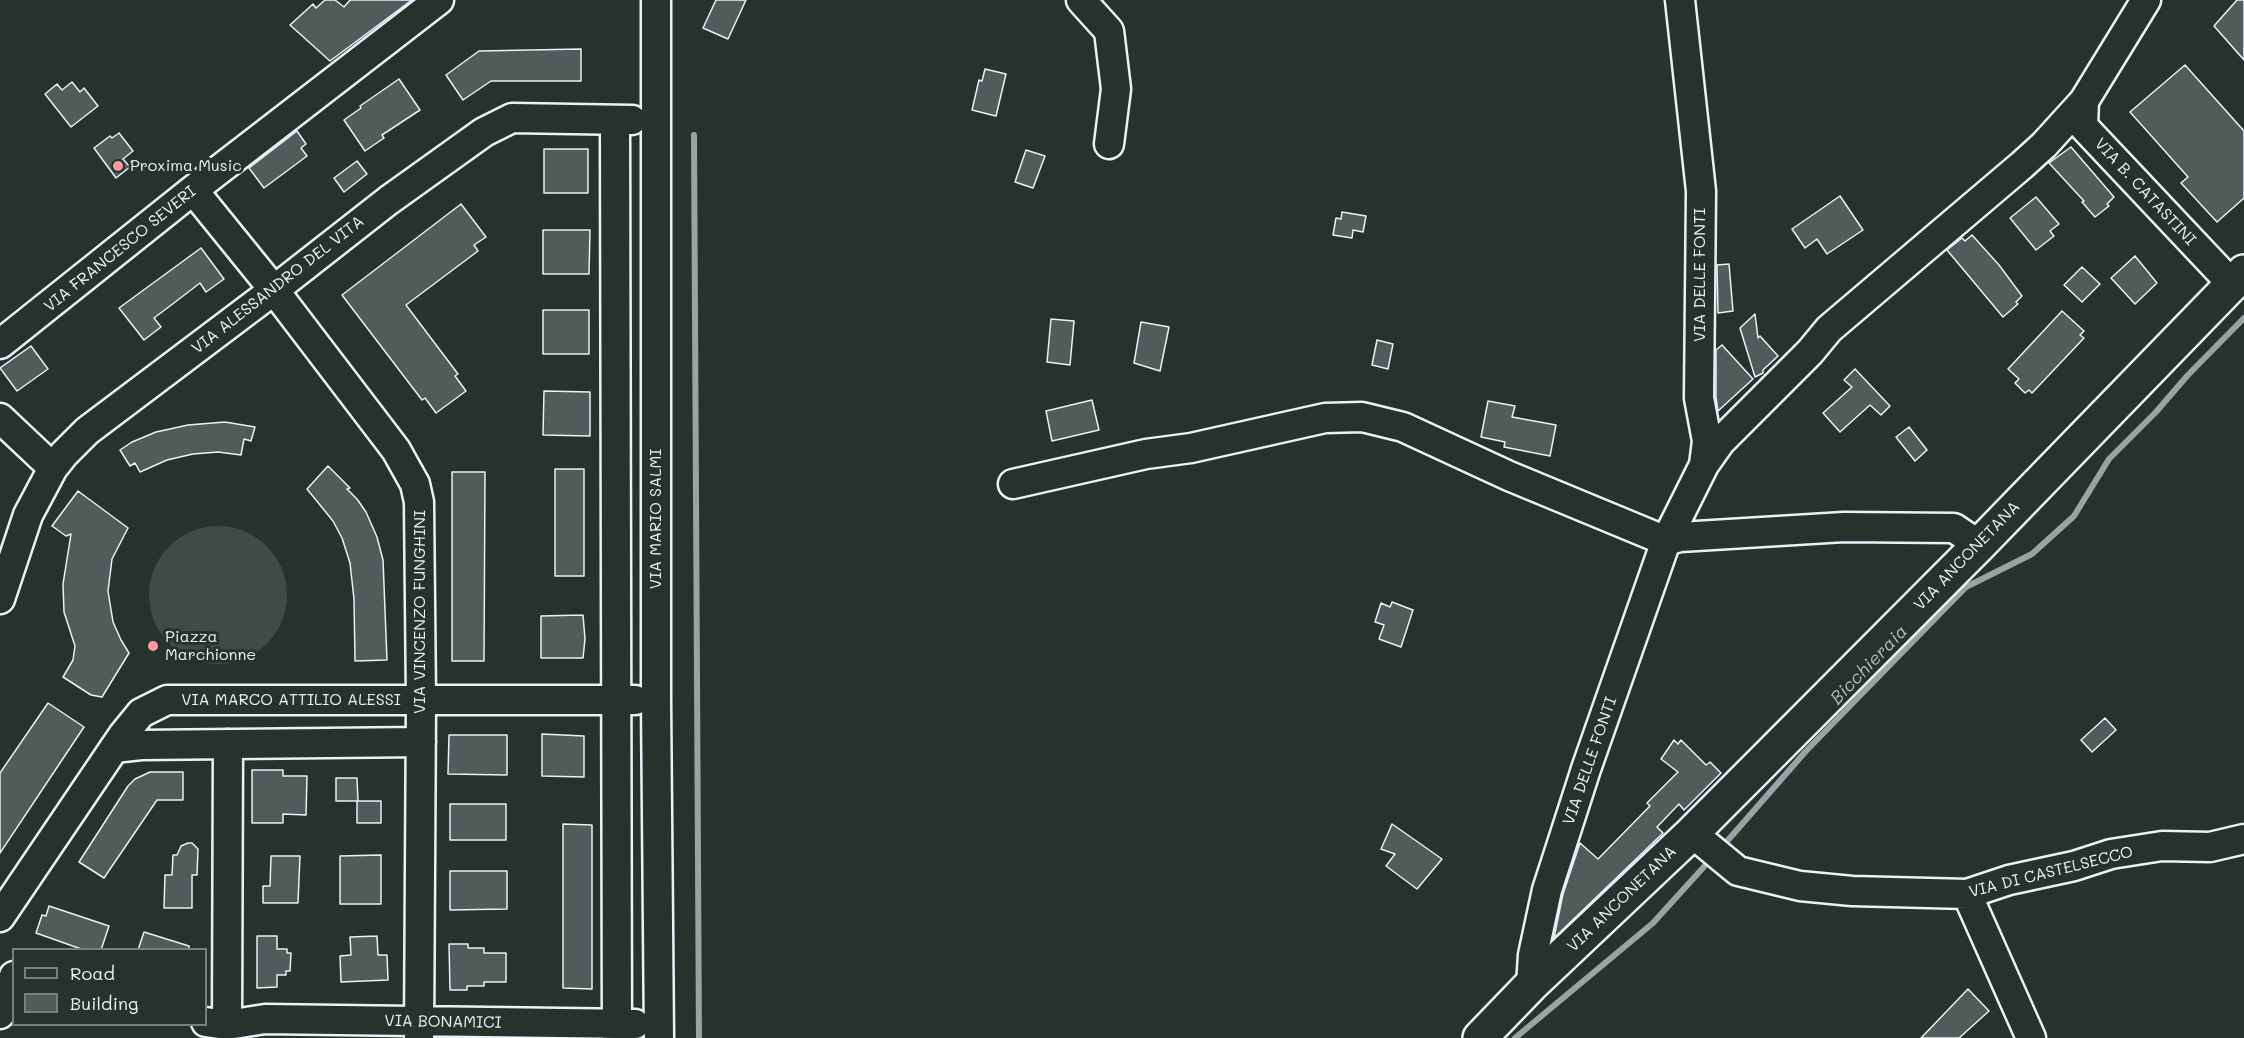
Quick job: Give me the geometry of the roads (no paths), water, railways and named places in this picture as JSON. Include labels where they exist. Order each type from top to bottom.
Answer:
[{"type":"main road","name":"VIA ANCONETANA","points":[[1479,1038],[1531,985],[1698,838],[1979,545],[2240,278]]},
{"type":"street","name":"VIA FRANCESCO SEVERI","points":[[0,344],[193,190],[439,0]]},
{"type":"street","name":"VIA MARIO SALMI","points":[[656,0],[656,700],[659,1031]]},
{"type":"street","points":[[1081,0],[1109,31],[1116,89],[1109,144]]},
{"type":"street","name":"VIA DELLE FONTI","points":[[1531,985],[1533,955],[1547,890],[1590,758],[1666,541],[1704,465],[1707,441],[1699,398],[1701,191],[1680,0]]},
{"type":"street","points":[[1704,465],[1721,441],[1810,352],[1829,329],[2044,145],[2084,101],[2146,0]]},
{"type":"street","name":"VIA B. CATASTINI","points":[[2084,101],[2083,126],[2240,278]]},
{"type":"street","name":"VIA ALESSANDRO DEL VITA","points":[[0,599],[28,514],[63,454],[87,432],[389,200],[484,132],[512,118],[657,120]]},
{"type":"street","points":[[615,120],[617,1031]]},
{"type":"street","name":"VIA VINCENZO FUNGHINI","points":[[193,190],[274,290],[396,450],[415,484],[419,502],[421,701],[420,1030]]},
{"type":"street","points":[[1013,484],[1146,454],[1191,448],[1325,418],[1362,417],[1403,427],[1509,476],[1666,541],[1680,537],[1844,527],[1954,528],[1979,545]]},
{"type":"street","points":[[0,418],[53,468]]},
{"type":"street","name":"VIA MARCO ATTILIO ALESSI","points":[[0,917],[114,748],[141,712],[167,700],[656,700]]},
{"type":"street","points":[[114,748],[141,745],[421,742]]},
{"type":"street","name":"VIA BONAMICI","points":[[228,744],[216,1024],[263,1029],[659,1031]]},
{"type":"street","name":"VIA DI CASTELSECCO","points":[[1698,838],[1735,868],[1800,885],[1852,891],[1967,894],[2009,880],[2074,866],[2111,854],[2162,846],[2210,848],[2244,838]]},
{"type":"street","points":[[1967,894],[2031,1038]]},
{"type":"street","points":[[0,1014],[12,981]]},
{"type":"waterway","points":[[694,135],[699,1038]]},
{"type":"waterway","name":"Bicchieraia","points":[[1722,847],[1806,751],[1966,587],[2032,554],[2074,516],[2109,459],[2244,318]]},
{"type":"waterway","name":"Bicchieraia","points":[[1515,1038],[1653,923],[1711,859]]},
{"type":"place","name":"Proxima Music","points":[[118,166]]},
{"type":"place","name":"Piazza Marchionne","points":[[153,646]]}]
